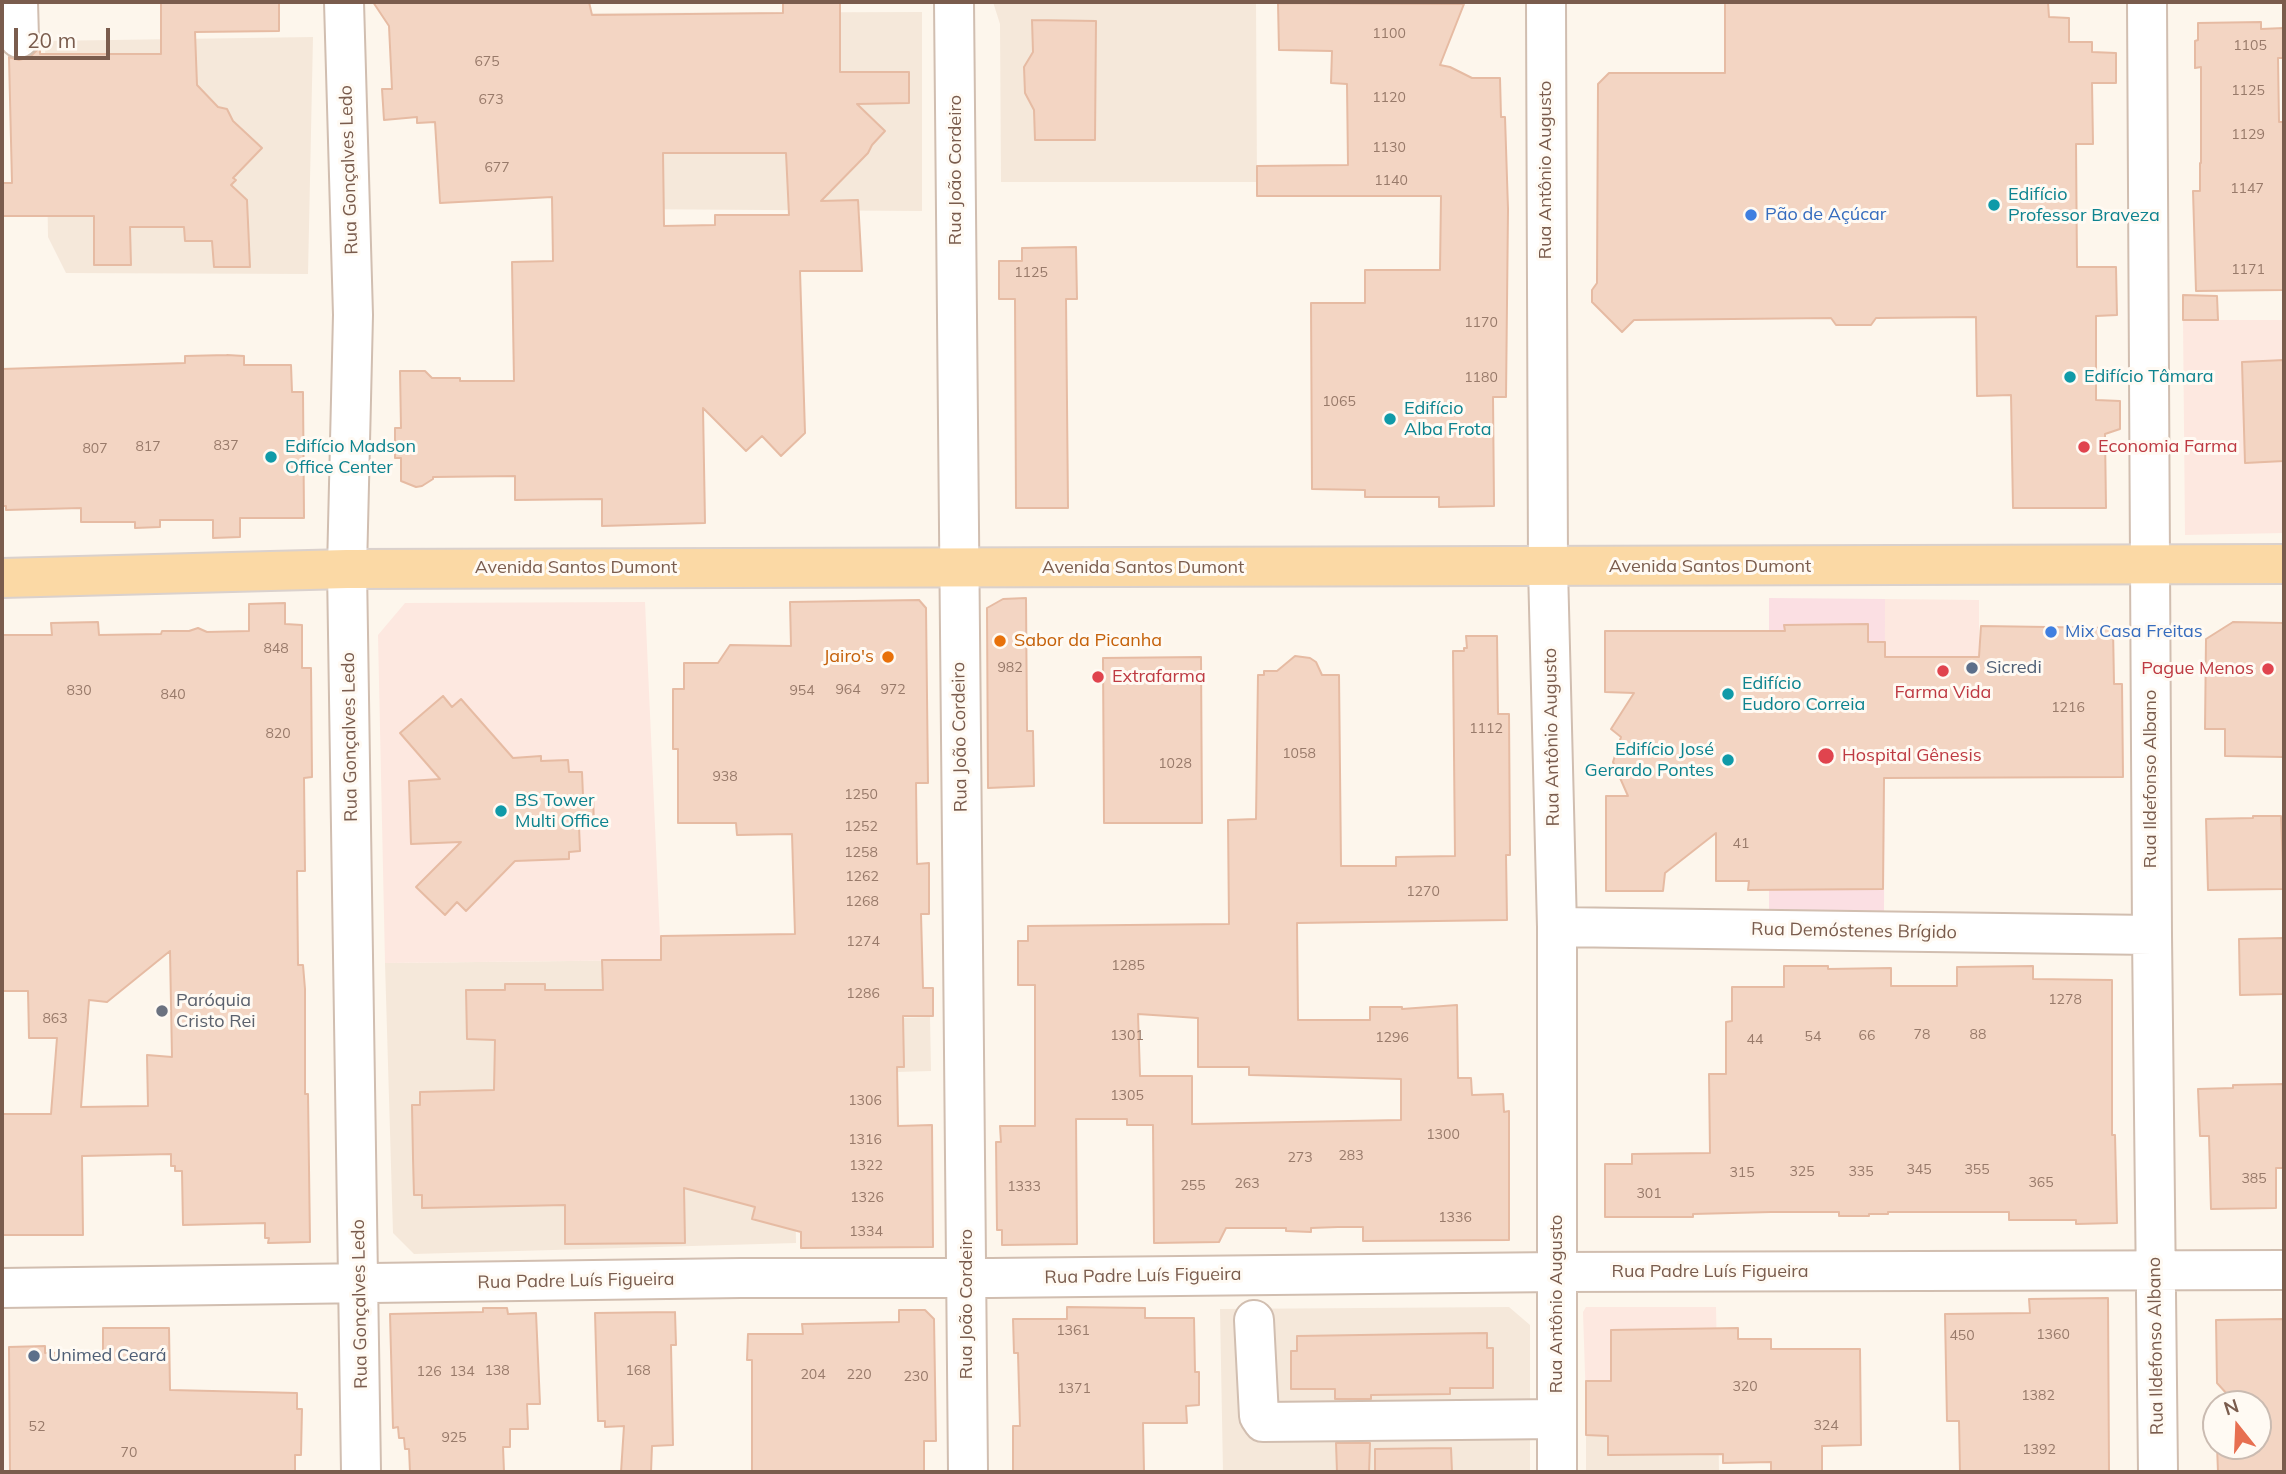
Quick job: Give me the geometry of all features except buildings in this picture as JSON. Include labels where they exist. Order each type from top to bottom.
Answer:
[{"type":"main road","name":"Avenida Santos Dumont","points":[[2,578],[346,569],[1548,568],[2284,564]]},
{"type":"street","name":"Rua Gonçalves Ledo","points":[[344,2],[353,315],[346,569],[360,1283],[361,1472]]},
{"type":"street","name":"Rua João Cordeiro","points":[[954,2],[968,1472]]},
{"type":"street","name":"Rua Antônio Augusto","points":[[1546,2],[1548,568],[1557,927],[1557,1472]]},
{"type":"street","name":"Rua Ildefonso Albano","points":[[2147,2],[2158,1472]]},
{"type":"street","name":"Rua Demóstenes Brígido","points":[[1557,927],[2152,935]]},
{"type":"street","name":"Rua Padre Luís Figueira","points":[[2,1288],[741,1278],[2284,1270]]},
{"type":"street","points":[[1254,1320],[1259,1416],[1263,1422],[1557,1419]]},
{"type":"shaded area","points":[[993,2],[1256,2],[1257,182],[1001,182],[1000,24]]},
{"type":"shaded area","points":[[922,12],[922,211],[613,209],[590,13]]},
{"type":"shaded area","points":[[313,37],[308,274],[66,273],[48,237],[45,41]]},
{"type":"shaded area","points":[[2183,320],[2284,320],[2284,533],[2185,535]]},
{"type":"shaded area","name":"Hospital Gênesis","points":[[1769,598],[1885,599],[1884,911],[1769,912]]},
{"type":"shaded area","points":[[1885,599],[1979,600],[1979,760],[1884,657]]},
{"type":"shaded area","points":[[645,602],[661,960],[385,963],[378,635],[405,603]]},
{"type":"shaded area","points":[[795,934],[792,1021],[930,1017],[931,1071],[793,1075],[796,1243],[414,1254],[393,1233],[385,963],[661,960],[661,936]]},
{"type":"shaded area","points":[[1509,1307],[1530,1325],[1530,1472],[1223,1472],[1220,1309]]},
{"type":"shaded area","points":[[1586,1307],[1716,1307],[1718,1403],[1586,1404],[1583,1312]]},
{"type":"shaded area","points":[[1718,1403],[1719,1472],[1586,1472],[1586,1404]]},
{"type":"place","name":"Edifício Professor Braveza","points":[[1994,205]]},
{"type":"place","name":"Pão de Açúcar","points":[[1751,215]]},
{"type":"place","name":"Edifício Tâmara","points":[[2070,377]]},
{"type":"place","name":"Edifício Alba Frota","points":[[1390,419]]},
{"type":"place","name":"Economia Farma","points":[[2084,447]]},
{"type":"place","name":"Edifício Madson Office Center","points":[[271,457]]},
{"type":"place","name":"Mix Casa Freitas","points":[[2051,632]]},
{"type":"place","name":"Sabor da Picanha","points":[[1000,641]]},
{"type":"place","name":"Jairo's","points":[[888,657]]},
{"type":"place","name":"Sicredi","points":[[1972,668]]},
{"type":"place","name":"Pague Menos","points":[[2268,669]]},
{"type":"place","name":"Farma Vida","points":[[1943,671]]},
{"type":"place","name":"Extrafarma","points":[[1098,677]]},
{"type":"place","name":"Edifício Eudoro Correia","points":[[1728,694]]},
{"type":"place","name":"Hospital Gênesis","points":[[1826,756]]},
{"type":"place","name":"Edifício José Gerardo Pontes","points":[[1728,760]]},
{"type":"place","name":"BS Tower Multi Office","points":[[501,811]]},
{"type":"place","name":"Paróquia Cristo Rei","points":[[162,1011]]},
{"type":"place","name":"Unimed Ceará","points":[[34,1356]]}]
